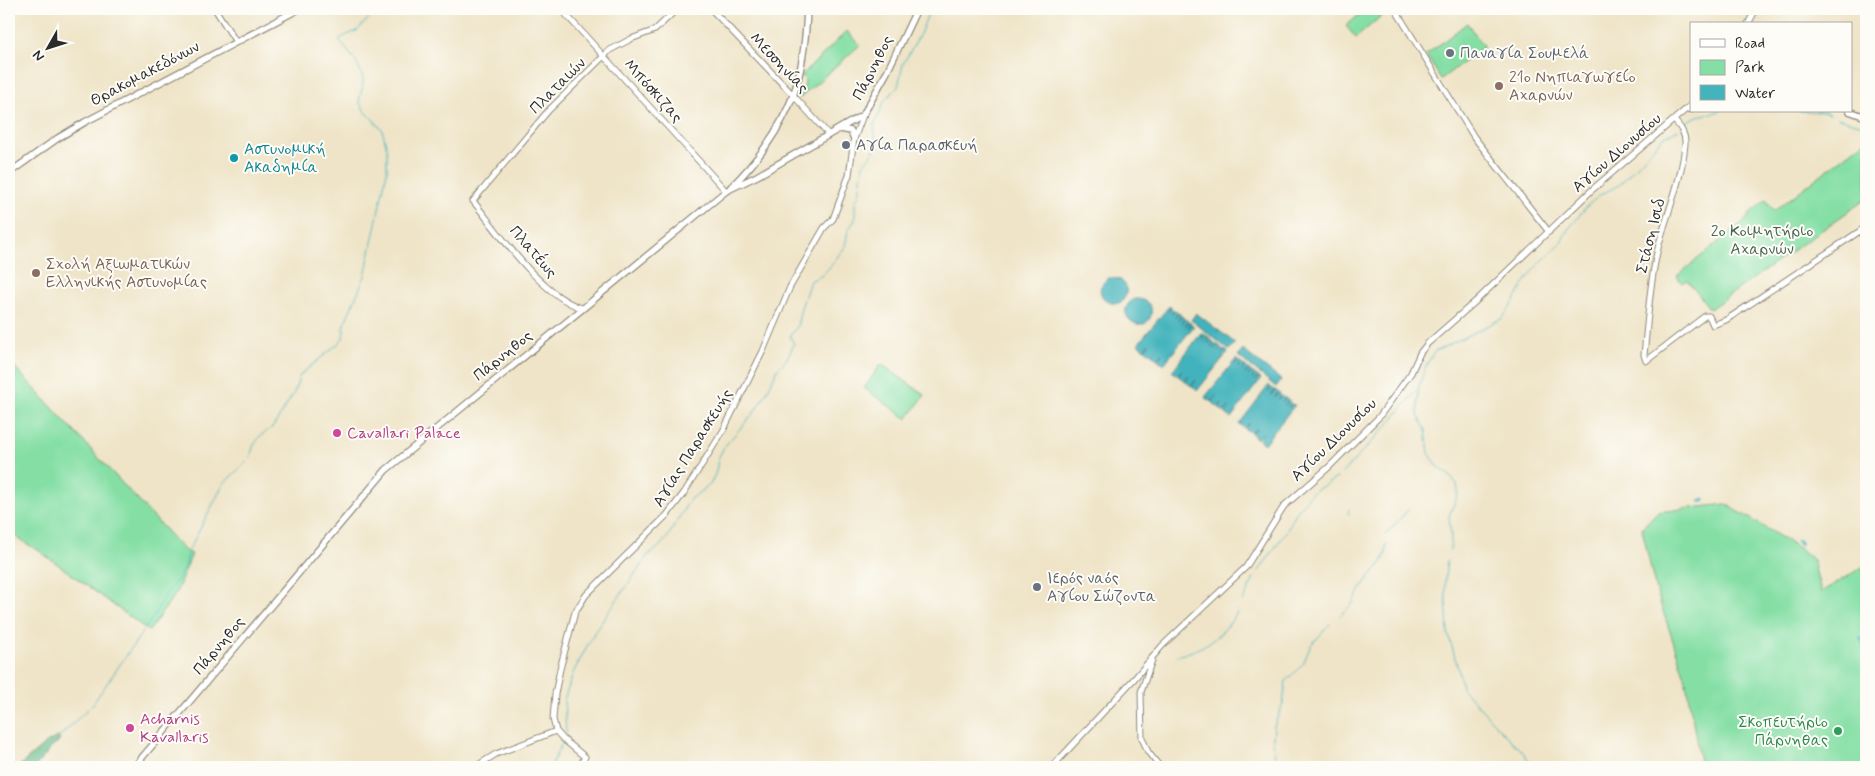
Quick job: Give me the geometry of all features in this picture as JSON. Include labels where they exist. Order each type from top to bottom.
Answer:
[{"type":"main road","name":"Θρακομακεδόνων","points":[[9,173],[58,138],[85,122],[299,9]]},
{"type":"main road","points":[[726,191],[741,177],[764,149],[793,95],[805,39],[806,9]]},
{"type":"main road","name":"Πάρνηθος","points":[[134,767],[386,470],[726,191],[757,176],[864,115],[917,9]]},
{"type":"main road","points":[[1852,112],[1866,117]]},
{"type":"main road","points":[[840,129],[851,131],[854,139]]},
{"type":"street","points":[[214,9],[236,42]]},
{"type":"street","name":"Μπόσκιζας","points":[[561,9],[726,191]]},
{"type":"street","name":"Πλαταιών","points":[[473,201],[548,111],[610,50],[655,30],[677,9]]},
{"type":"street","name":"Μεσσηνίας","points":[[711,9],[793,95],[829,136]]},
{"type":"street","points":[[1395,9],[1474,137],[1549,232]]},
{"type":"street","points":[[1749,22],[1756,9]]},
{"type":"street","name":"Αγίου Διονυσίου","points":[[1052,767],[1178,631],[1246,567],[1284,506],[1329,468],[1379,417],[1411,373],[1420,353],[1428,343],[1476,301],[1593,189],[1690,108]]},
{"type":"street","name":"Αγίας Παρασκευής","points":[[556,730],[553,719],[555,694],[575,612],[586,595],[667,514],[684,493],[722,431],[763,351],[790,287],[824,228],[833,219],[849,175],[854,139],[864,115]]},
{"type":"street","name":"Στάση Ισιδ","points":[[1674,120],[1683,132],[1685,143],[1679,176],[1659,245],[1651,292],[1644,355],[1646,361],[1704,316],[1709,316],[1713,325],[1726,320],[1866,227]]},
{"type":"street","name":"Πλατέως","points":[[473,201],[541,284],[566,301],[582,308]]},
{"type":"street","points":[[1153,657],[1144,682],[1140,702],[1142,738],[1148,752],[1160,767]]},
{"type":"street","points":[[1134,679],[1144,682]]},
{"type":"street","points":[[477,766],[496,754],[556,730],[585,756],[579,767]]},
{"type":"green space","points":[[1366,9],[1386,9],[1387,11],[1356,38],[1346,26]]},
{"type":"green space","points":[[1467,23],[1484,47],[1441,79],[1426,55]]},
{"type":"green space","points":[[847,31],[860,45],[800,98],[797,94],[804,88],[805,80],[802,77],[804,73]]},
{"type":"green space","name":"2ο Κοιμητήριο Αχαρνών","points":[[1866,140],[1866,199],[1710,309],[1687,280],[1682,283],[1677,276],[1749,217],[1750,213],[1766,200],[1774,211]]},
{"type":"green space","points":[[9,361],[185,551],[192,554],[176,593],[149,631],[38,550],[9,532]]},
{"type":"green space","points":[[881,364],[925,395],[907,419],[864,388]]},
{"type":"green space","points":[[1726,504],[1799,548],[1813,560],[1821,592],[1866,565],[1866,767],[1701,767],[1685,677],[1655,587],[1642,528],[1657,512]]},
{"type":"green space","points":[[57,737],[60,739],[59,741],[35,767],[18,767],[46,743]]},
{"type":"water","points":[[1109,278],[1120,280],[1125,284],[1127,290],[1123,301],[1111,303],[1102,296],[1100,290],[1102,284]]},
{"type":"water","points":[[1134,299],[1145,301],[1150,305],[1152,311],[1148,322],[1137,324],[1127,317],[1128,305]]},
{"type":"water","points":[[1169,306],[1171,307],[1168,312],[1172,308],[1174,310],[1171,315],[1175,311],[1178,313],[1175,317],[1179,313],[1181,315],[1178,320],[1182,316],[1184,318],[1181,323],[1185,319],[1188,321],[1185,326],[1189,322],[1191,323],[1188,328],[1192,324],[1194,326],[1164,364],[1158,360],[1162,354],[1157,359],[1152,355],[1156,349],[1151,354],[1145,349],[1149,343],[1144,349],[1138,344]]},
{"type":"water","points":[[1196,313],[1235,343],[1229,350],[1191,320]]},
{"type":"water","points":[[1202,332],[1204,334],[1201,339],[1205,335],[1208,336],[1205,342],[1209,337],[1211,339],[1208,344],[1212,340],[1214,342],[1211,347],[1215,343],[1218,345],[1214,349],[1219,345],[1221,347],[1218,352],[1222,348],[1228,352],[1197,391],[1192,386],[1196,380],[1191,386],[1185,381],[1189,375],[1184,380],[1178,376],[1182,370],[1177,375],[1172,371]]},
{"type":"water","points":[[1243,350],[1281,380],[1276,387],[1238,356]]},
{"type":"water","points":[[1236,359],[1238,361],[1235,365],[1239,361],[1241,363],[1238,368],[1242,364],[1248,368],[1245,374],[1249,369],[1251,371],[1248,376],[1252,372],[1255,374],[1252,379],[1256,375],[1258,376],[1255,381],[1259,377],[1261,379],[1231,418],[1225,413],[1229,407],[1224,412],[1219,408],[1223,402],[1218,407],[1212,403],[1216,396],[1211,402],[1205,397]]},
{"type":"water","points":[[1269,385],[1271,387],[1268,392],[1272,388],[1275,390],[1271,395],[1276,390],[1278,392],[1275,397],[1279,393],[1281,395],[1278,400],[1282,396],[1288,400],[1285,405],[1289,401],[1291,403],[1288,408],[1292,404],[1295,405],[1264,444],[1259,440],[1263,433],[1257,439],[1252,434],[1256,428],[1251,433],[1245,429],[1249,423],[1244,428],[1239,424]]},
{"type":"waterway","points":[[32,767],[50,746],[92,705],[153,617],[186,564],[189,550],[224,483],[250,459],[253,447],[260,436],[273,427],[294,393],[300,375],[343,338],[345,322],[365,276],[387,171],[387,149],[382,129],[364,110],[359,101],[363,85],[361,72],[355,60],[339,39],[358,30],[377,9]]},
{"type":"waterway","points":[[566,734],[564,700],[574,671],[594,633],[648,555],[667,538],[690,499],[710,485],[724,447],[753,414],[766,394],[778,368],[786,360],[794,344],[790,336],[797,327],[810,281],[821,276],[845,247],[848,230],[855,220],[855,202],[859,195],[863,164],[873,153],[876,144],[874,126],[885,100],[898,87],[903,64],[920,34],[930,9]]},
{"type":"waterway","points":[[1682,129],[1689,120],[1716,112]]},
{"type":"waterway","points":[[1823,112],[1830,114]]},
{"type":"waterway","points":[[1838,118],[1866,126]]},
{"type":"waterway","points":[[1342,473],[1385,428],[1418,389],[1426,366],[1434,352],[1503,318],[1537,266],[1560,244],[1567,231],[1587,206],[1600,195],[1619,185],[1664,136],[1678,130]]},
{"type":"waterway","points":[[1418,391],[1418,415],[1426,430],[1429,453],[1438,467],[1447,473],[1457,484],[1458,494],[1449,516],[1450,550]]},
{"type":"waterway","points":[[1259,571],[1311,493],[1337,478]]},
{"type":"waterway","points":[[1348,514],[1349,509]]},
{"type":"waterway","points":[[1385,535],[1409,509]]},
{"type":"waterway","points":[[1340,616],[1352,604],[1366,581],[1382,562],[1386,554],[1386,545]]},
{"type":"waterway","points":[[1447,561],[1445,580],[1448,633],[1462,688],[1523,752],[1533,767]]},
{"type":"waterway","points":[[1243,602],[1254,578]]},
{"type":"waterway","points":[[1176,656],[1196,650],[1212,640],[1226,628],[1238,611]]},
{"type":"waterway","points":[[1273,767],[1275,760],[1274,726],[1283,704],[1286,681],[1303,664],[1311,645],[1330,624]]},
{"type":"waterway","points":[[1861,639],[1866,645]]},
{"type":"waterway","points":[[550,767],[562,743]]},
{"type":"place","name":"Παναγία Σουμελά","points":[[1450,53]]},
{"type":"place","name":"21ο Νηπιαγωγείο Αχαρνών","points":[[1499,86]]},
{"type":"place","name":"Αγία Παρασκευή","points":[[846,145]]},
{"type":"place","name":"Αστυνομική Ακαδημία","points":[[234,158]]},
{"type":"place","name":"Σχολή Αξιωματικών Ελληνικής Αστυνομίας","points":[[36,273]]},
{"type":"place","name":"Cavallari Palace","points":[[337,433]]},
{"type":"place","name":"Ιερός ναός Αγίου Σώζοντα","points":[[1037,587]]},
{"type":"place","name":"Acharnis Kavallaris","points":[[130,728]]},
{"type":"place","name":"Σκοπευτήριο Πάρνηθας","points":[[1838,731]]}]
